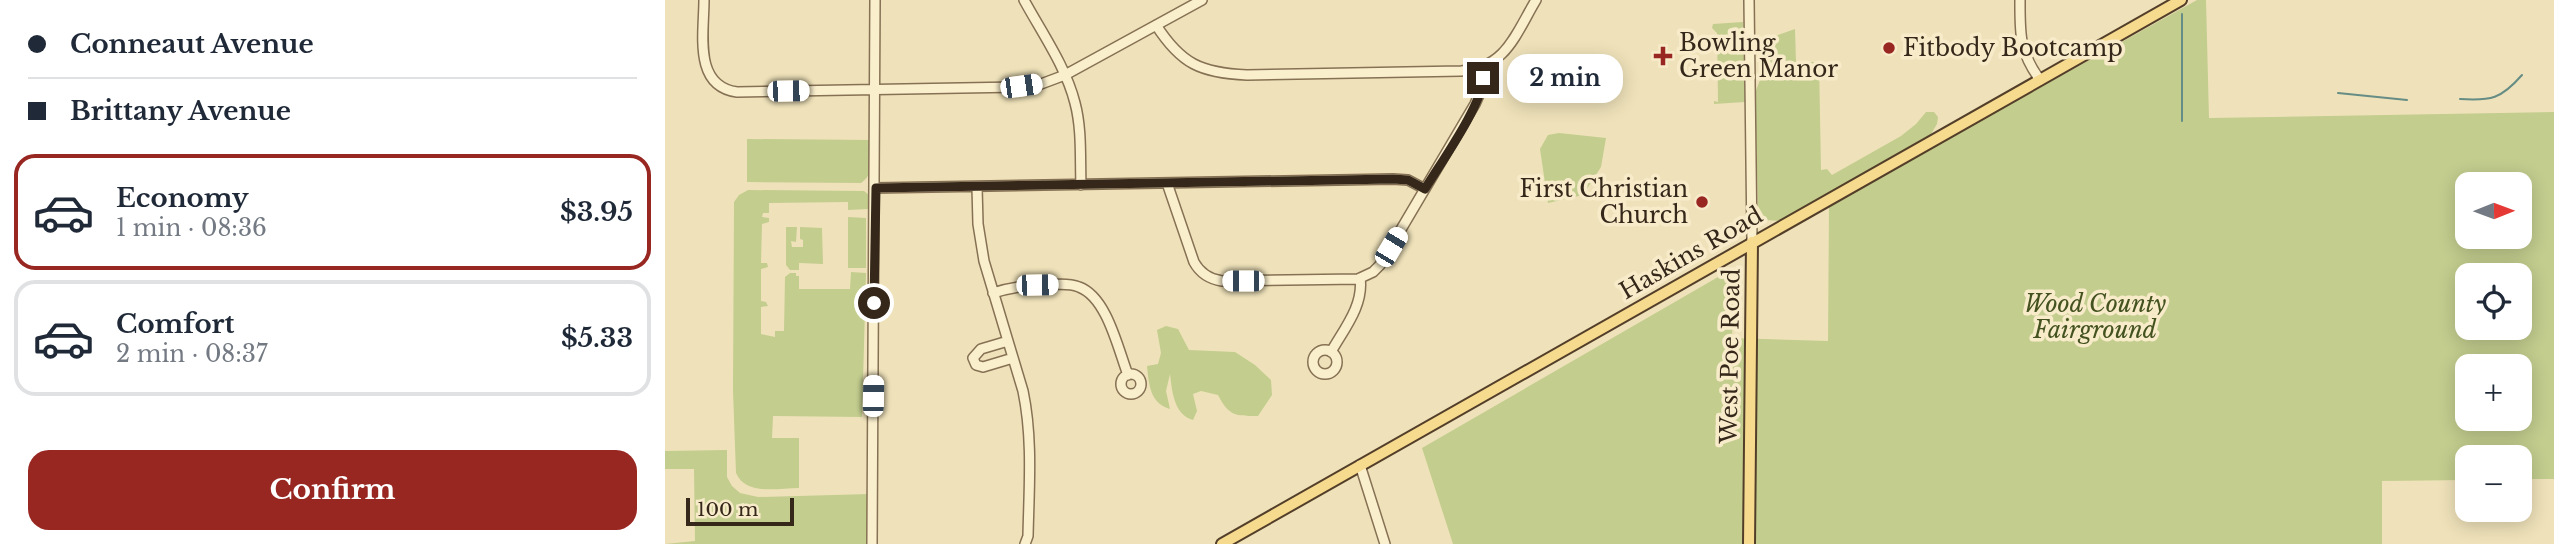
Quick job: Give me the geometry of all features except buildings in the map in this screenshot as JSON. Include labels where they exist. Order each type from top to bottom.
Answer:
[{"type":"main road","name":"Haskins Road","points":[[1222,544],[2181,0]]},
{"type":"main road","name":"West Poe Road","points":[[1749,544],[1752,242]]},
{"type":"street","points":[[704,0],[706,69],[713,81],[725,89],[737,92],[1041,84],[1065,75],[1202,0]]},
{"type":"street","points":[[872,544],[875,0]]},
{"type":"street","points":[[1024,0],[1065,75],[1075,102],[1079,119],[1081,185]]},
{"type":"street","points":[[1156,25],[1181,57],[1214,72],[1251,75],[1456,71],[1482,68],[1492,63],[1507,49],[1536,0]]},
{"type":"street","name":"West Poe Road","points":[[1749,0],[1752,242]]},
{"type":"street","points":[[2020,0],[2021,44],[2028,64],[2040,80]]},
{"type":"street","points":[[1167,183],[1193,262],[1201,272],[1211,278],[1222,281],[1320,281],[1360,278],[1380,265],[1481,93],[1482,68]]},
{"type":"street","points":[[876,188],[1393,179],[1408,180],[1425,189]]},
{"type":"street","points":[[977,187],[979,240],[1023,393],[1029,429],[1028,536],[1025,544]]},
{"type":"street","points":[[1331,352],[1359,302],[1362,289],[1360,278]]},
{"type":"street","points":[[993,293],[1017,286],[1037,285],[1071,285],[1088,291],[1103,309],[1128,375]]},
{"type":"street","points":[[1008,341],[981,349],[973,358],[976,365],[983,367],[1013,358]]},
{"type":"street","points":[[1360,465],[1385,544]]},
{"type":"green space","name":"Wood County Fairground","points":[[2197,0],[2206,0],[2209,118],[2554,112],[2554,479],[2532,479],[2532,445],[2455,445],[2455,480],[2382,481],[2382,544],[1453,544],[1422,448],[1725,273],[1734,279],[1732,338],[1828,341],[1829,205]]},
{"type":"green space","points":[[1743,22],[1745,102],[1714,104],[1714,101],[1718,102],[1717,33],[1712,28],[1713,24]]},
{"type":"green space","points":[[1795,29],[1796,62],[1819,62],[1821,170],[1827,169],[1832,175],[1901,136],[1926,112],[1934,112],[1938,117],[1937,124],[1931,134],[1779,221],[1766,220],[1758,206],[1755,93],[1760,80],[1759,45],[1767,39]]},
{"type":"green space","points":[[1559,133],[1606,138],[1601,167],[1583,195],[1548,203],[1540,149],[1548,135]]},
{"type":"green space","points":[[747,139],[872,140],[871,169],[861,183],[747,182]]},
{"type":"green space","points":[[748,190],[864,191],[870,196],[872,203],[868,209],[848,210],[848,202],[769,203],[769,213],[763,213],[762,217],[769,218],[769,222],[762,224],[761,263],[767,263],[768,267],[761,269],[761,301],[768,306],[761,307],[761,334],[775,337],[775,331],[784,331],[785,277],[790,273],[799,276],[799,289],[850,289],[851,272],[866,273],[862,417],[773,416],[772,438],[799,438],[799,488],[755,488],[747,485],[736,473],[733,391],[734,202]]},
{"type":"green space","points":[[848,217],[866,218],[866,268],[848,268]]},
{"type":"green space","points":[[786,227],[797,227],[796,242],[791,241],[792,247],[803,247],[800,227],[822,228],[823,264],[799,263],[799,270],[790,270],[786,265]]},
{"type":"green space","points":[[1166,326],[1178,329],[1189,350],[1235,352],[1271,380],[1272,395],[1258,416],[1233,413],[1218,395],[1201,391],[1193,394],[1197,411],[1193,420],[1182,413],[1175,402],[1170,374],[1166,391],[1170,409],[1158,402],[1150,386],[1147,366],[1158,364],[1161,353],[1157,330]]},
{"type":"green space","points":[[727,450],[727,477],[740,493],[758,497],[870,494],[868,544],[665,544],[695,541],[694,469],[665,469],[665,451]]},
{"type":"waterway","points":[[2182,14],[2182,121]]},
{"type":"waterway","points":[[2460,99],[2495,97],[2522,75]]},
{"type":"waterway","points":[[2338,93],[2407,100]]},
{"type":"place","name":"Fitbody Bootcamp","points":[[1889,48]]},
{"type":"place","name":"Bowling Green Manor","points":[[1663,56]]},
{"type":"place","name":"First Christian Church","points":[[1702,202]]},
{"type":"route","points":[[874,303],[876,188],[1393,179],[1408,180],[1425,189],[1475,104],[1483,78]]}]
